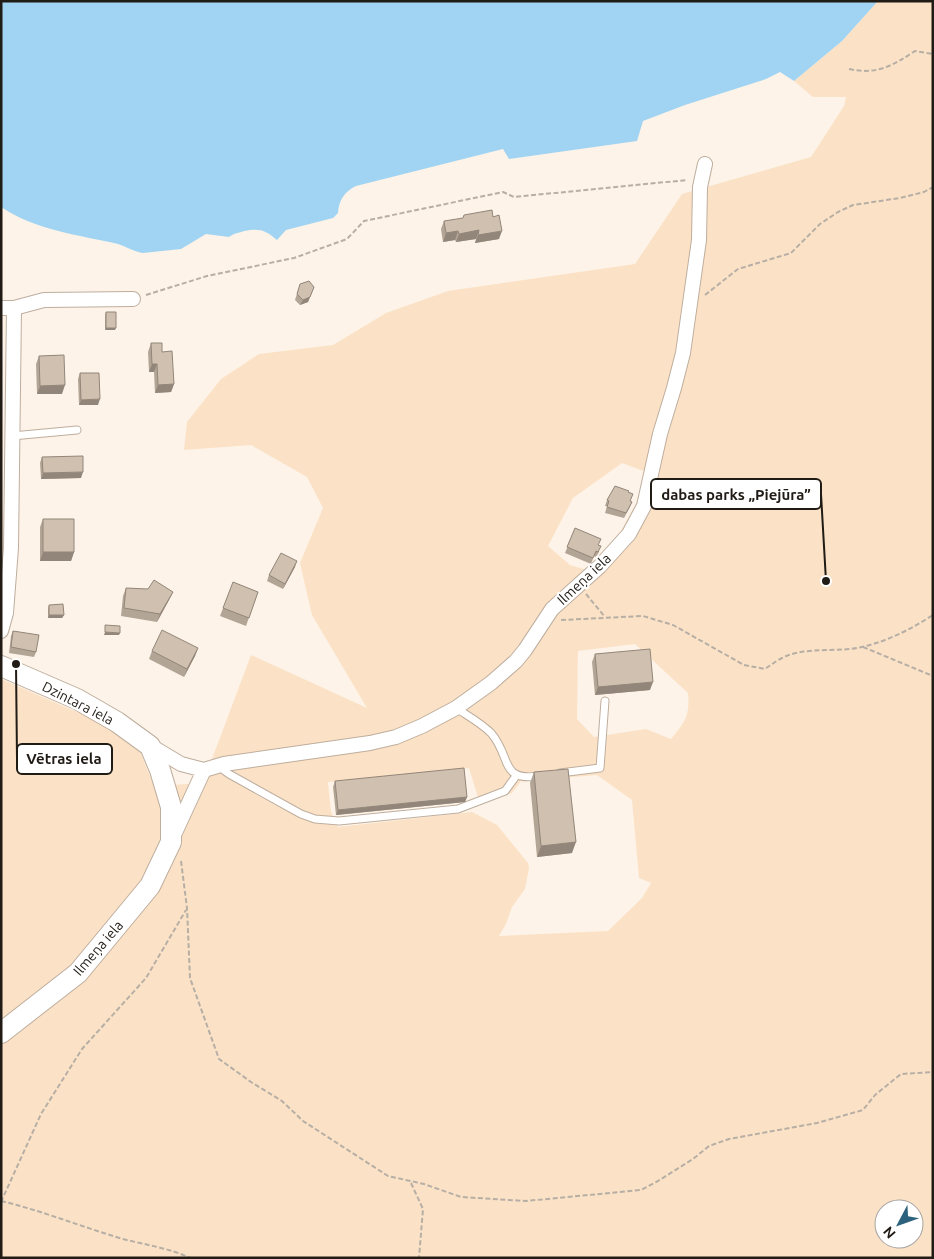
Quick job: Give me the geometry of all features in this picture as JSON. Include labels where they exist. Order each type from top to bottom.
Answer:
[{"type":"street","name":"Ilmeņa iela","points":[[150,746],[181,764],[211,767],[370,743],[396,737],[456,708],[491,683],[516,661],[552,609],[619,546],[629,534],[644,506],[660,434],[683,353],[699,240],[700,187],[705,164]]},
{"type":"street","points":[[1,631],[6,613],[6,543],[12,436],[8,308],[44,300],[133,299]]},
{"type":"street","name":"Dzintara iela","points":[[1,666],[77,700],[117,722],[150,746]]},
{"type":"street","name":"Ilmeņa iela","points":[[150,746],[160,770],[171,807],[171,842]]},
{"type":"street","name":"Ilmeņa iela","points":[[1,1033],[78,973],[150,886],[211,767]]},
{"type":"lane","points":[[12,436],[77,430]]},
{"type":"lane","points":[[555,774],[600,768],[605,701]]},
{"type":"lane","points":[[456,708],[479,723],[491,734],[502,750],[510,770],[516,776],[528,778],[546,775]]},
{"type":"lane","points":[[211,767],[229,774],[301,814],[315,819],[339,822],[458,809],[505,791],[516,776]]},
{"type":"path","points":[[849,69],[863,72],[880,70],[899,62],[915,51],[933,54]]},
{"type":"path","points":[[133,299],[207,276],[294,258],[348,240],[364,221],[503,192],[514,197],[702,178]]},
{"type":"path","points":[[690,308],[738,269],[791,253],[820,224],[838,212],[853,205],[900,198],[924,192],[933,187]]},
{"type":"path","points":[[578,584],[606,618]]},
{"type":"path","points":[[544,621],[643,616],[673,625],[744,665],[765,669],[783,658],[807,651],[834,651],[863,647],[914,628],[933,615]]},
{"type":"path","points":[[863,647],[933,676]]},
{"type":"path","points":[[171,842],[180,850],[187,908],[190,978],[219,1059],[282,1101],[303,1121],[388,1176],[438,1188],[461,1197],[526,1201],[641,1190],[693,1159],[709,1146],[729,1139],[817,1123],[863,1110],[875,1095],[901,1074],[933,1072]]},
{"type":"path","points":[[187,908],[146,978],[82,1049],[41,1114],[2,1201],[81,1224],[123,1239],[178,1252],[190,1258]]},
{"type":"path","points":[[411,1182],[423,1208],[419,1258]]},
{"type":"shaded area","points":[[878,1],[933,1],[933,1258],[1,1258],[1,679],[116,729],[139,749],[154,786],[203,783],[251,655],[367,708],[312,615],[300,563],[323,508],[307,477],[251,445],[184,450],[187,422],[221,379],[259,354],[333,345],[386,313],[448,291],[635,264],[682,194],[811,157],[844,106],[846,97],[813,97],[794,81],[842,41]],"holes":[[[622,463],[646,472],[636,504],[621,531],[587,570],[570,565],[548,546],[573,498]],[[635,644],[688,693],[686,718],[671,739],[646,729],[594,737],[577,719],[578,651]],[[469,768],[480,804],[512,793],[521,781],[597,775],[632,800],[639,878],[651,883],[642,898],[608,931],[499,936],[512,907],[525,889],[529,868],[528,863],[497,825],[472,812],[338,827],[331,812],[328,782]]]},
{"type":"water","points":[[1,1],[878,1],[842,41],[794,81],[780,72],[766,79],[685,105],[643,121],[637,141],[509,159],[503,149],[356,186],[343,197],[338,213],[333,218],[286,230],[277,240],[266,232],[258,230],[244,231],[229,237],[206,234],[181,249],[143,253],[118,244],[43,226],[14,215],[1,207]]},
{"type":"building","points":[[492,210],[493,217],[499,215],[502,231],[478,235],[479,230],[459,234],[458,231],[446,233],[444,221]]},
{"type":"building","points":[[309,281],[314,287],[310,297],[303,300],[297,294],[300,284]]},
{"type":"building","points":[[106,312],[116,312],[116,328],[106,328]]},
{"type":"building","points":[[151,343],[162,343],[162,352],[172,351],[174,384],[158,385],[157,364],[152,364]]},
{"type":"building","points":[[64,355],[65,385],[40,386],[39,356]]},
{"type":"building","points":[[80,373],[99,373],[100,399],[81,400]]},
{"type":"building","points":[[83,456],[83,472],[43,473],[42,457]]},
{"type":"building","points":[[615,486],[633,494],[630,501],[632,502],[626,513],[607,507],[609,501],[607,500]]},
{"type":"building","points":[[43,519],[74,519],[74,552],[43,552]]},
{"type":"building","points":[[575,528],[601,539],[598,545],[601,546],[593,558],[567,547]]},
{"type":"building","points":[[281,553],[297,561],[285,584],[269,575]]},
{"type":"building","points":[[154,580],[173,592],[160,614],[124,608],[126,588],[148,589]]},
{"type":"building","points":[[233,582],[258,592],[249,618],[223,608]]},
{"type":"building","points":[[63,604],[64,615],[49,615],[49,605]]},
{"type":"building","points":[[105,625],[120,626],[120,633],[105,632]]},
{"type":"building","points":[[162,630],[198,648],[187,669],[152,651]]},
{"type":"building","points":[[13,631],[39,635],[36,652],[11,647]]},
{"type":"building","points":[[650,649],[653,682],[598,687],[595,654]]},
{"type":"building","points":[[464,768],[467,797],[338,810],[335,781]]},
{"type":"building","points":[[568,769],[576,842],[541,846],[534,772]]},
{"type":"place","name":"dabas parks „Piejūra”","points":[[826,581]]},
{"type":"place","name":"Vētras iela","points":[[16,664]]}]
